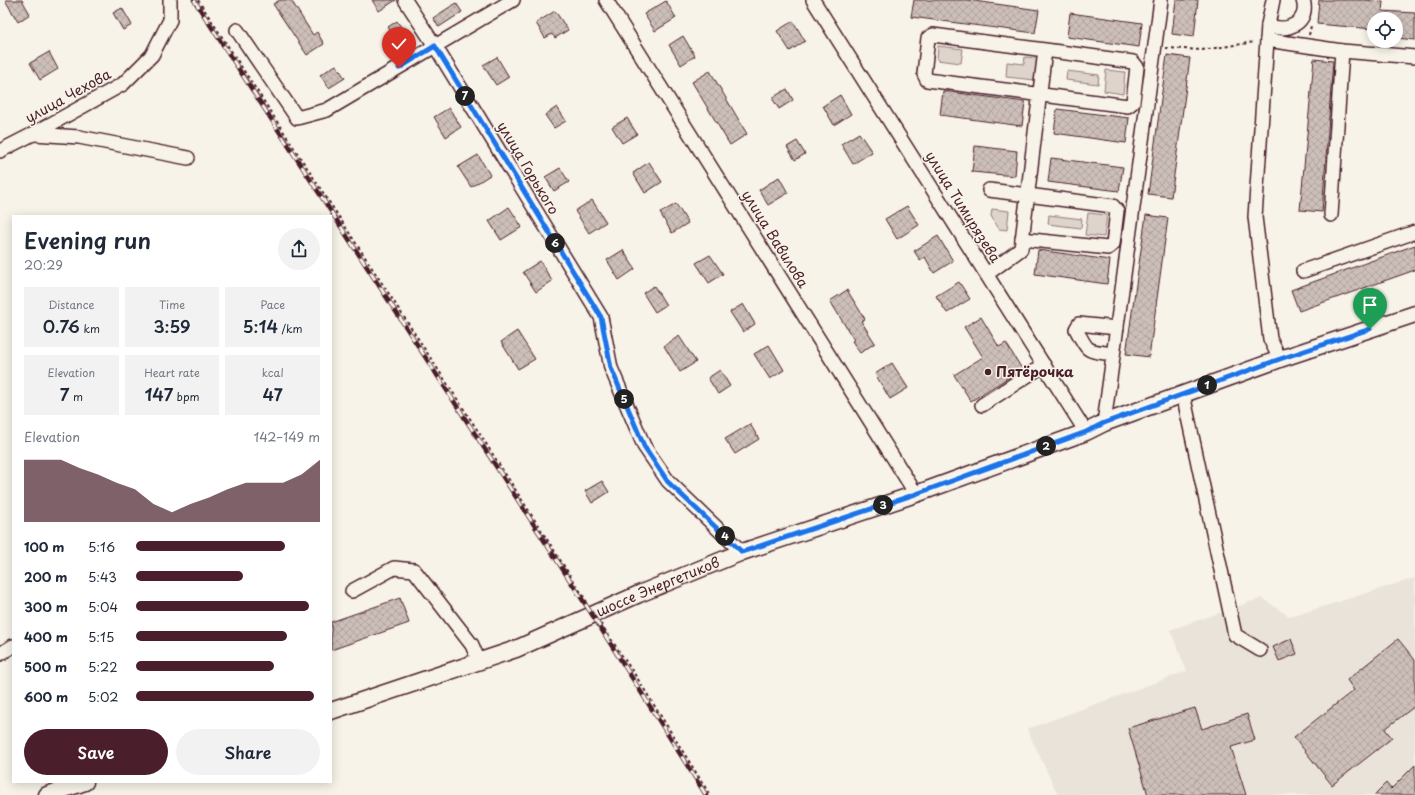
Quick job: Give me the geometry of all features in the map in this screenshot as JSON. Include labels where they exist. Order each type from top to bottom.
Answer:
[{"type":"main road","name":"шоссе Энергетиков","points":[[332,711],[516,649],[595,615],[639,594],[742,552],[916,494],[1280,359],[1415,314]]},
{"type":"main road","points":[[47,795],[82,783]]},
{"type":"street","name":"улица Чехова","points":[[0,151],[123,84],[152,55],[170,20],[170,0]]},
{"type":"street","name":"улица Горького","points":[[405,0],[435,46],[601,317],[611,368],[644,446],[668,482],[742,552]]},
{"type":"street","points":[[237,30],[298,118],[327,110],[513,0]]},
{"type":"street","name":"улица Вавилова","points":[[606,0],[916,494]]},
{"type":"street","name":"улица Тимирязева","points":[[813,0],[1086,432]]},
{"type":"street","points":[[1104,423],[1161,0]]},
{"type":"street","points":[[1274,0],[1268,25],[1255,217],[1270,339],[1280,359]]},
{"type":"street","points":[[1268,25],[1276,29],[1283,29],[1291,27],[1297,23],[1304,10],[1303,0]]},
{"type":"street","points":[[933,35],[1132,62],[1137,67],[1133,102],[1128,106],[1040,94],[927,80],[924,74],[928,38],[933,35]]},
{"type":"street","points":[[1267,40],[1342,51],[1415,57]]},
{"type":"street","points":[[987,274],[1021,249],[1045,50]]},
{"type":"street","points":[[1331,215],[1342,51]]},
{"type":"street","points":[[33,134],[79,136],[188,158]]},
{"type":"street","points":[[989,190],[1113,206],[1117,211],[1113,244],[1108,248],[1022,239]]},
{"type":"street","points":[[1303,271],[1415,232]]},
{"type":"street","points":[[1113,354],[1090,351],[1086,348],[1076,329],[1079,324],[1117,328]]},
{"type":"street","points":[[982,405],[1044,365]]},
{"type":"street","points":[[1183,394],[1235,635],[1260,650]]},
{"type":"street","points":[[352,591],[394,568],[414,570],[472,645],[479,662]]},
{"type":"street","points":[[0,654],[12,647]]},
{"type":"path","points":[[198,0],[639,681],[710,795]]},
{"type":"path","points":[[1155,47],[1202,50],[1267,40]]},
{"type":"shaded area","points":[[938,46],[963,49],[961,63],[937,60]]},
{"type":"shaded area","points":[[1025,57],[1038,58],[1035,80],[1006,77],[1007,62],[1024,64]]},
{"type":"shaded area","points":[[1106,70],[1125,72],[1123,94],[1104,91]]},
{"type":"shaded area","points":[[1067,71],[1099,75],[1098,84],[1066,80]]},
{"type":"shaded area","points":[[992,209],[1009,211],[1007,230],[999,229],[991,216]]},
{"type":"shaded area","points":[[1088,213],[1107,215],[1104,237],[1085,235]]},
{"type":"shaded area","points":[[1049,215],[1082,219],[1081,228],[1048,224]]},
{"type":"shaded area","points":[[1415,578],[1415,795],[1058,795],[1027,729],[1187,671],[1170,630],[1262,598],[1290,617]]},
{"type":"building","points":[[5,0],[22,0],[30,14],[18,22]]},
{"type":"building","points":[[280,0],[291,0],[313,35],[317,32],[324,44],[307,55],[273,4]]},
{"type":"building","points":[[372,0],[396,0],[379,11]]},
{"type":"building","points":[[914,0],[967,0],[1039,10],[1035,33],[911,17]]},
{"type":"building","points":[[1176,0],[1198,0],[1194,37],[1172,34]]},
{"type":"building","points":[[1319,0],[1365,0],[1383,2],[1382,11],[1398,12],[1367,12],[1367,28],[1317,24]]},
{"type":"building","points":[[666,1],[676,18],[655,31],[644,14]]},
{"type":"building","points":[[456,3],[462,12],[439,27],[433,18]]},
{"type":"building","points":[[122,8],[132,25],[123,30],[113,13]]},
{"type":"building","points":[[555,11],[568,30],[555,38],[552,34],[545,38],[536,23]]},
{"type":"building","points":[[1403,12],[1415,13],[1415,40],[1403,39]]},
{"type":"building","points":[[1070,13],[1142,23],[1139,47],[1067,37]]},
{"type":"building","points":[[397,21],[406,35],[397,41],[388,27]]},
{"type":"building","points":[[793,21],[805,41],[790,51],[777,31]]},
{"type":"building","points":[[683,36],[695,56],[681,65],[669,45]]},
{"type":"building","points":[[49,52],[58,69],[40,80],[30,63]]},
{"type":"building","points":[[1167,55],[1190,58],[1171,197],[1148,194]]},
{"type":"building","points":[[497,57],[509,77],[496,85],[483,65]]},
{"type":"building","points":[[1314,59],[1333,61],[1322,212],[1300,210]]},
{"type":"building","points":[[336,65],[345,78],[329,88],[320,75]]},
{"type":"building","points":[[710,71],[747,134],[730,145],[692,82]]},
{"type":"building","points":[[787,89],[793,100],[779,109],[772,98]]},
{"type":"building","points":[[943,91],[1025,102],[1022,126],[940,115]]},
{"type":"building","points":[[840,95],[851,114],[834,125],[823,106]]},
{"type":"building","points":[[557,107],[566,121],[554,128],[545,115]]},
{"type":"building","points":[[449,108],[461,127],[446,137],[434,117]]},
{"type":"building","points":[[1057,109],[1129,118],[1126,143],[1054,133]]},
{"type":"building","points":[[627,118],[637,134],[622,143],[612,127]]},
{"type":"building","points":[[859,133],[872,152],[853,164],[841,144]]},
{"type":"building","points":[[797,141],[805,154],[795,160],[787,147]]},
{"type":"building","points":[[975,146],[1017,151],[1015,176],[972,172]]},
{"type":"building","points":[[478,155],[490,175],[471,187],[458,167]]},
{"type":"building","points":[[1051,158],[1123,167],[1119,191],[1048,182]]},
{"type":"building","points":[[649,162],[662,182],[645,193],[633,173]]},
{"type":"building","points":[[560,168],[569,182],[554,191],[545,177]]},
{"type":"building","points":[[779,177],[788,193],[768,205],[759,190]]},
{"type":"building","points":[[592,200],[606,222],[589,233],[575,211]]},
{"type":"building","points":[[676,204],[688,223],[672,233],[660,213]]},
{"type":"building","points":[[907,206],[919,225],[897,239],[885,219]]},
{"type":"building","points":[[509,207],[522,227],[501,240],[489,221]]},
{"type":"building","points":[[1146,215],[1168,218],[1149,357],[1126,354]]},
{"type":"building","points":[[938,236],[953,261],[934,273],[925,257],[920,260],[914,251]]},
{"type":"building","points":[[1415,245],[1415,270],[1299,311],[1291,290]]},
{"type":"building","points":[[623,250],[635,269],[619,280],[607,260]]},
{"type":"building","points":[[1038,250],[1110,260],[1107,284],[1035,274]]},
{"type":"building","points":[[710,255],[723,274],[709,283],[696,263]]},
{"type":"building","points":[[540,261],[552,281],[536,292],[523,272]]},
{"type":"building","points":[[959,282],[970,299],[947,313],[936,296]]},
{"type":"building","points":[[654,286],[666,305],[655,312],[643,293]]},
{"type":"building","points":[[847,290],[865,319],[861,321],[875,343],[860,353],[852,341],[854,340],[830,301]]},
{"type":"building","points":[[743,304],[755,324],[743,332],[730,312]]},
{"type":"building","name":"Пятёрочка","points":[[981,317],[999,347],[1006,343],[1022,369],[971,401],[954,375],[983,357],[964,327]]},
{"type":"building","points":[[517,331],[535,359],[518,369],[501,342]]},
{"type":"building","points":[[679,336],[696,362],[680,372],[664,346]]},
{"type":"building","points":[[769,345],[784,370],[770,379],[754,354]]},
{"type":"building","points":[[892,363],[908,388],[890,399],[875,374]]},
{"type":"building","points":[[720,370],[730,386],[718,394],[708,378]]},
{"type":"building","points":[[750,424],[759,439],[735,454],[725,439]]},
{"type":"building","points":[[602,481],[609,492],[592,503],[585,491]]},
{"type":"building","points":[[400,598],[409,623],[332,650],[332,622]]},
{"type":"building","points":[[1291,639],[1297,654],[1279,661],[1273,647]]},
{"type":"building","points":[[1398,639],[1415,660],[1415,706],[1385,729],[1392,738],[1332,785],[1294,737],[1354,690],[1347,680]]},
{"type":"building","points":[[1195,708],[1202,729],[1247,714],[1255,740],[1231,747],[1246,795],[1148,795],[1128,728]]},
{"type":"building","points":[[1415,765],[1415,795],[1374,795],[1386,783],[1391,789]]},
{"type":"railway","points":[[194,0],[593,616],[706,795]]},
{"type":"place","name":"Пятёрочка","points":[[988,372]]},
{"type":"route","points":[[399,68],[435,46],[601,317],[611,368],[644,446],[668,482],[742,552],[916,494],[1280,359],[1370,329]]}]
